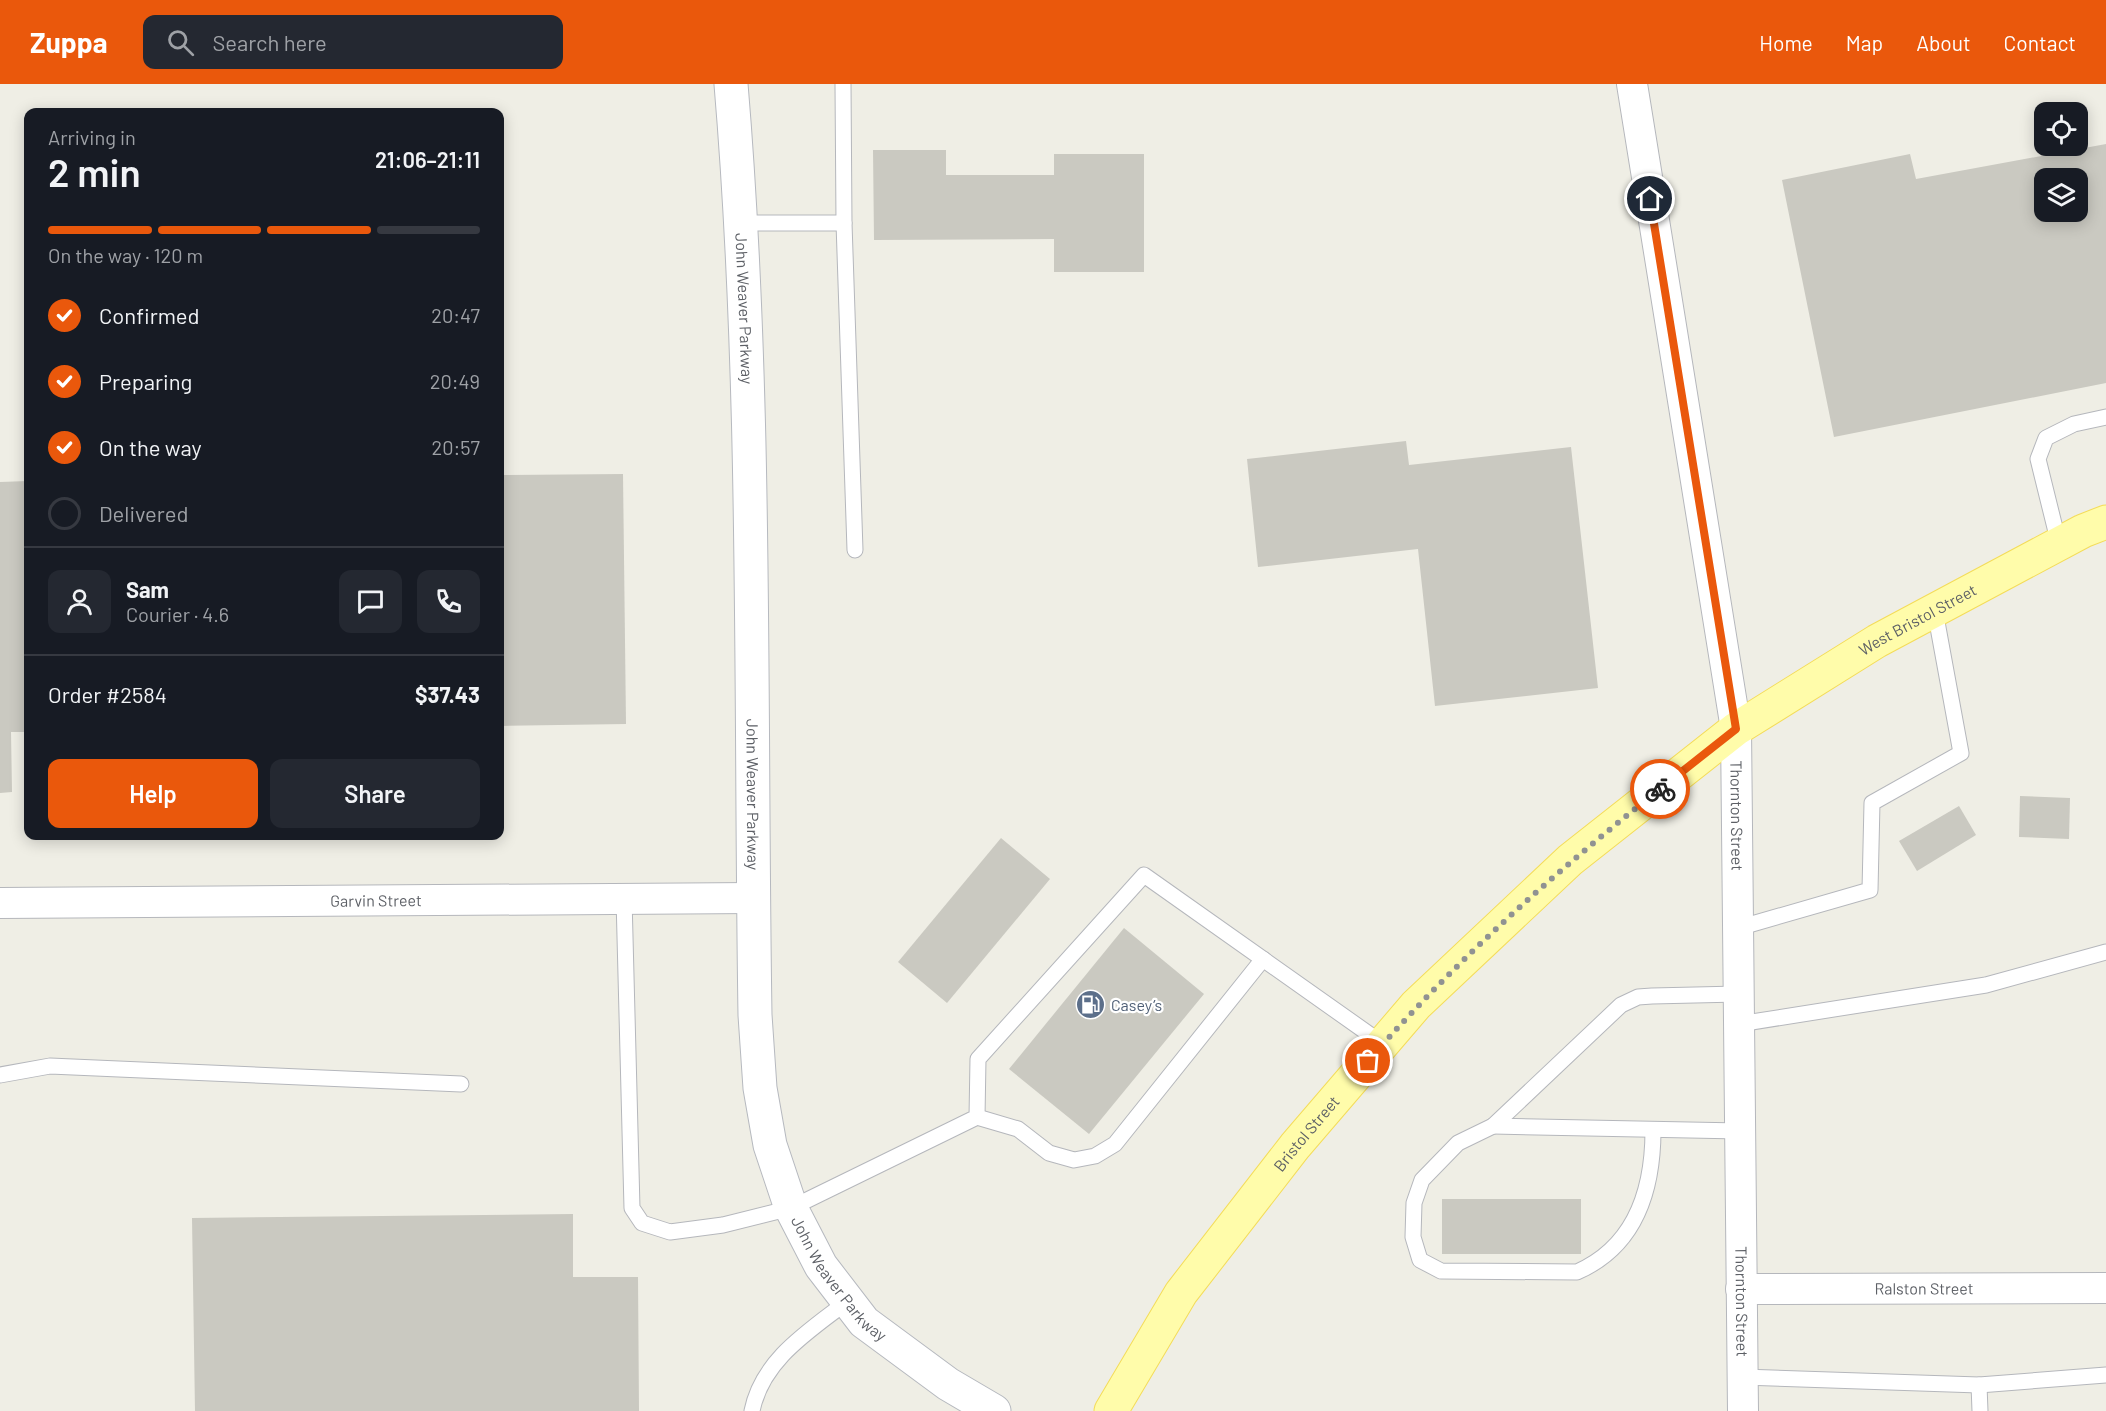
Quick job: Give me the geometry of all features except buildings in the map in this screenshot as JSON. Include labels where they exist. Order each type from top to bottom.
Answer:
[{"type":"main road","name":"John Weaver Parkway","points":[[731,84],[742,223],[748,352],[753,898],[760,1088],[770,1145],[791,1208],[821,1266],[864,1322],[948,1384],[994,1411]]},
{"type":"main road","name":"West Bristol Street","points":[[1736,729],[1877,641],[2059,544],[2106,522]]},
{"type":"main road","name":"Bristol Street","points":[[1111,1411],[1181,1293],[1295,1146],[1416,1005],[1570,860],[1736,729]]},
{"type":"street","name":"Thornton Street","points":[[1632,84],[1736,729],[1743,1411]]},
{"type":"street","name":"Garvin Street","points":[[0,903],[753,898]]},
{"type":"street","name":"Ralston Street","points":[[1741,1289],[2106,1288]]},
{"type":"lane","points":[[843,84],[844,223],[855,550]]},
{"type":"lane","points":[[742,223],[844,223]]},
{"type":"lane","points":[[2059,544],[2038,459],[2046,438],[2073,424],[2106,417]]},
{"type":"lane","points":[[1737,928],[1870,890],[1872,803],[1960,753],[1935,611]]},
{"type":"lane","points":[[977,1117],[978,1059],[1144,875],[1383,1044]]},
{"type":"lane","points":[[624,898],[632,1208],[642,1223],[670,1232],[723,1225],[791,1208],[977,1117],[1018,1129],[1049,1153],[1074,1160],[1095,1156],[1115,1144],[1263,959]]},
{"type":"lane","points":[[1739,1024],[1986,985],[2106,952]]},
{"type":"lane","points":[[1653,1130],[1653,1162],[1632,1225],[1614,1249],[1598,1263],[1578,1272],[1441,1271],[1420,1260],[1413,1237],[1414,1203],[1422,1180],[1458,1143],[1493,1126],[1621,1005],[1638,997],[1738,994]]},
{"type":"lane","points":[[0,1075],[50,1066],[461,1084]]},
{"type":"lane","points":[[1493,1126],[1740,1131]]},
{"type":"lane","points":[[752,1411],[755,1392],[780,1355],[848,1301]]},
{"type":"lane","points":[[1742,1377],[1979,1385],[2106,1375]]},
{"type":"lane","points":[[1979,1385],[1980,1411]]},
{"type":"way so far","points":[[1368,1061],[1416,1005],[1570,860],[1660,789]]},
{"type":"place","name":"Casey’s","points":[[1090,1005]]},
{"type":"route","points":[[1650,199],[1736,729],[1660,789]]}]
